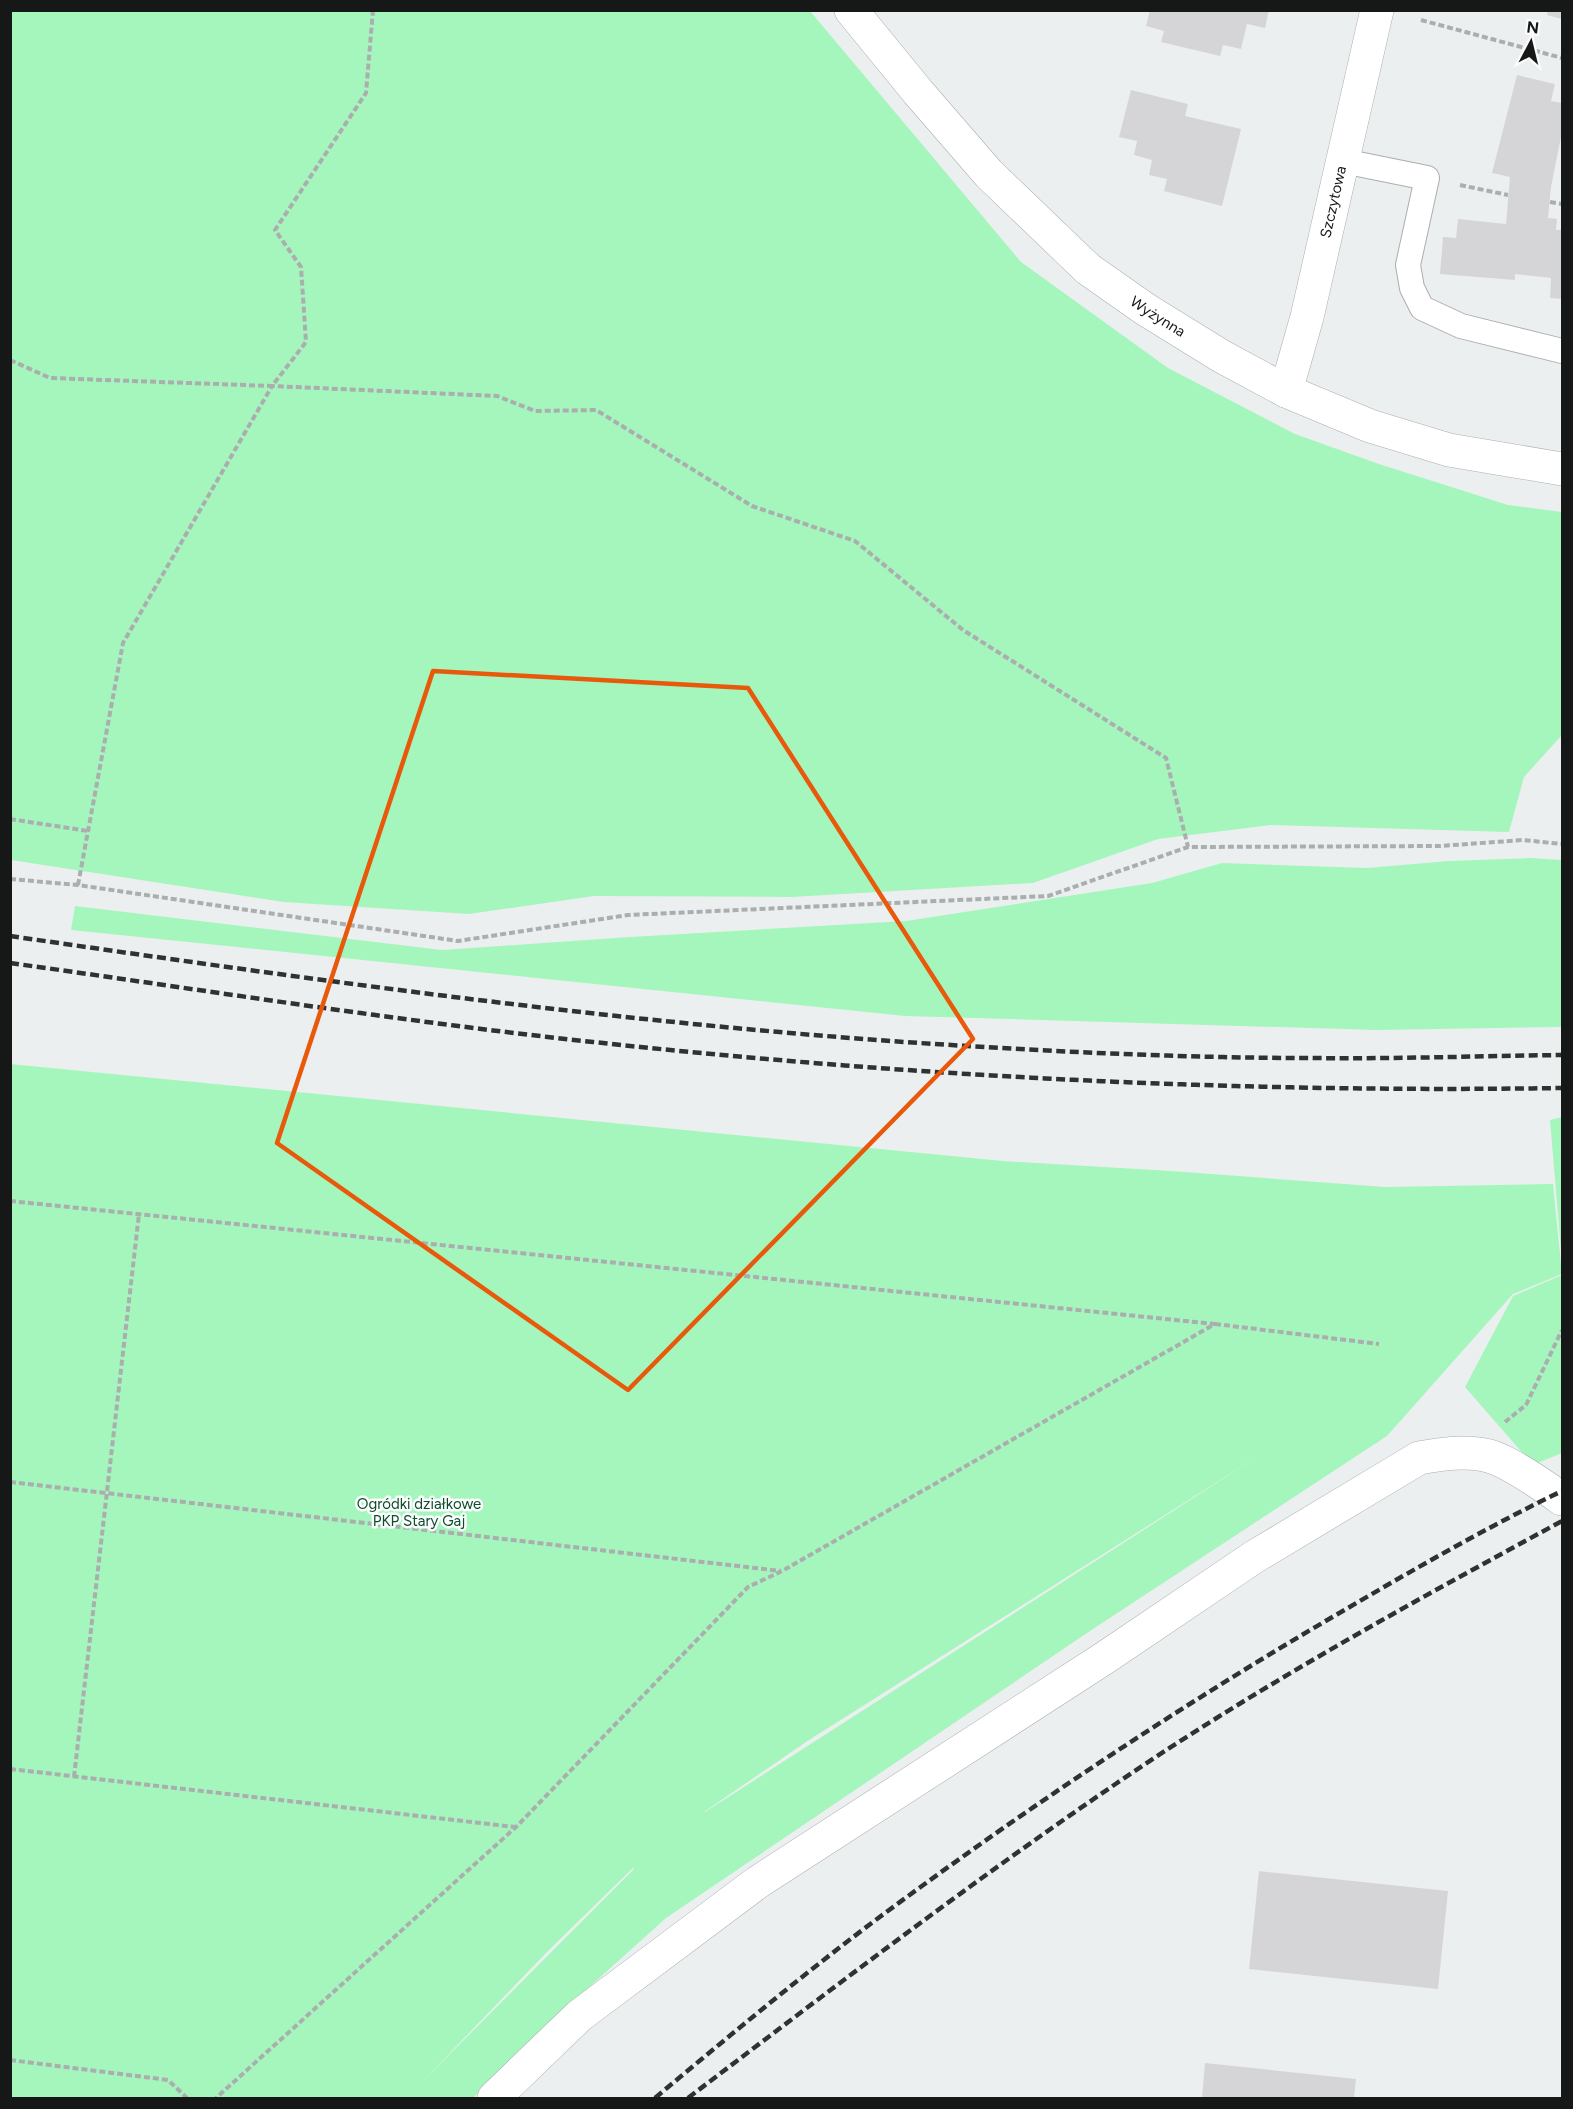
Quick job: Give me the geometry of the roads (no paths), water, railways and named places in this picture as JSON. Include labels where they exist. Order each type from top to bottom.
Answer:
[{"type":"street","name":"Wyżynna","points":[[851,10],[989,174],[1088,269],[1155,315],[1221,356],[1286,391],[1370,426],[1449,450],[1563,469]]},
{"type":"street","name":"Szczytowa","points":[[1286,391],[1307,316],[1377,10]]},
{"type":"street","points":[[494,2098],[579,2016],[758,1882],[1106,1657],[1254,1557],[1419,1458],[1442,1454],[1489,1456],[1563,1499]]},
{"type":"lane","points":[[1343,161],[1427,178],[1408,265],[1412,288],[1422,308],[1461,326],[1563,351]]},
{"type":"railway","points":[[10,936],[488,1001],[847,1038],[1140,1055],[1374,1058],[1562,1055]]},
{"type":"railway","points":[[10,963],[520,1034],[835,1065],[1198,1085],[1319,1088],[1562,1088]]},
{"type":"railway","points":[[655,2098],[877,1919],[983,1842],[1091,1768],[1200,1697],[1312,1629],[1467,1540],[1562,1491]]},
{"type":"railway","points":[[688,2098],[954,1898],[1171,1747],[1336,1646],[1562,1521]]},
{"type":"park label","name":"Ogródki działkowe PKP Stary Gaj","points":[[419,1512]]}]
